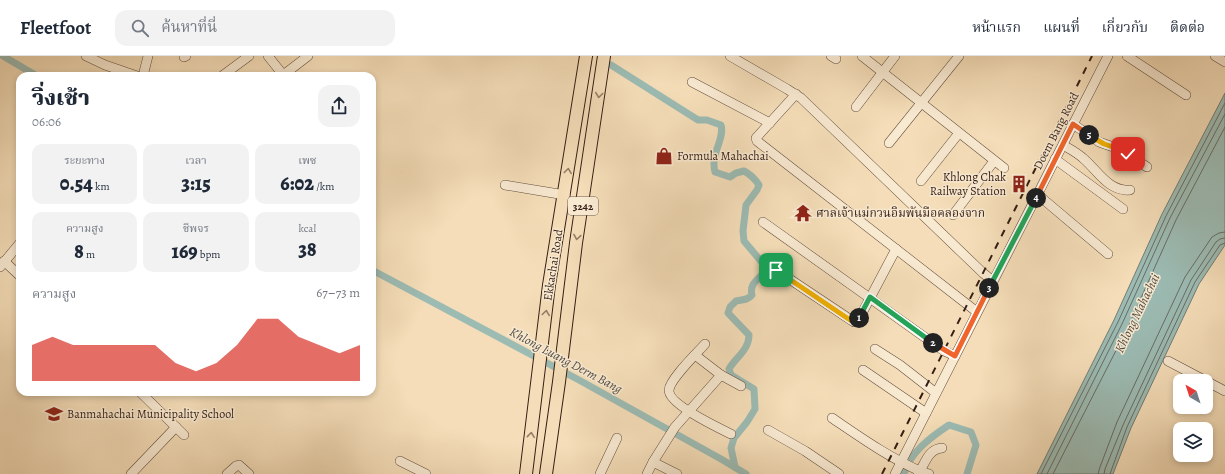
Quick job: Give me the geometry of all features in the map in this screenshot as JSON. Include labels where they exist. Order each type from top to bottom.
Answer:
[{"type":"main road","name":"Ekkachai Road","points":[[526,474],[549,285],[586,56]]},
{"type":"main road","name":"Ekkachai Road","points":[[546,474],[563,356],[576,243],[604,56]]},
{"type":"street","points":[[86,56],[125,72]]},
{"type":"street","points":[[144,72],[148,56]]},
{"type":"street","points":[[227,72],[249,56]]},
{"type":"street","points":[[268,56],[280,72]]},
{"type":"street","points":[[288,72],[308,56]]},
{"type":"street","points":[[730,56],[796,94],[993,281]]},
{"type":"street","points":[[862,56],[1004,168]]},
{"type":"street","points":[[856,108],[895,56]]},
{"type":"street","points":[[889,143],[959,56]]},
{"type":"street","name":"Doem Bang Road","points":[[895,474],[1108,56]]},
{"type":"street","points":[[1127,56],[1186,95]]},
{"type":"street","points":[[1216,56],[1225,62]]},
{"type":"street","points":[[692,82],[770,123]]},
{"type":"street","points":[[796,94],[756,138],[757,141],[977,312]]},
{"type":"street","points":[[1073,124],[1099,142],[1122,150],[1147,167]]},
{"type":"street","points":[[921,181],[959,133]]},
{"type":"street","points":[[1063,144],[1083,158],[1112,186],[1123,191],[1130,190]]},
{"type":"street","points":[[1055,160],[1123,209]]},
{"type":"street","points":[[953,216],[994,161]]},
{"type":"street","points":[[505,185],[564,195]]},
{"type":"street","points":[[1037,194],[1108,254]]},
{"type":"street","points":[[763,222],[944,351],[955,356]]},
{"type":"street","points":[[16,248],[2,264],[16,273]]},
{"type":"street","points":[[776,270],[854,322],[859,319],[896,249]]},
{"type":"street","points":[[705,344],[684,367],[669,389],[670,395],[690,412],[731,434]]},
{"type":"street","points":[[875,350],[900,365],[936,393]]},
{"type":"street","points":[[695,355],[721,375],[740,386]]},
{"type":"street","points":[[1168,361],[1225,391]]},
{"type":"street","points":[[863,370],[926,413]]},
{"type":"street","points":[[647,474],[675,427],[690,412],[721,375]]},
{"type":"street","points":[[147,396],[184,435]]},
{"type":"street","points":[[832,418],[901,463],[919,472],[929,474]]},
{"type":"street","points":[[131,474],[176,427]]},
{"type":"street","points":[[768,430],[805,451],[839,474]]},
{"type":"street","points":[[600,474],[617,438]]},
{"type":"street","points":[[919,472],[930,453],[937,448],[942,448]]},
{"type":"street","points":[[400,461],[426,474]]},
{"type":"street","points":[[653,462],[677,474]]},
{"type":"street","points":[[226,474],[239,465],[249,474]]},
{"type":"water","name":"Khlong Mahachai","points":[[1225,93],[1225,245],[1199,284],[1131,428],[1113,474],[1037,474],[1114,320],[1162,214]]},
{"type":"waterway","name":"Khlong Luang Derm Bang","points":[[3,56],[30,72]]},
{"type":"waterway","points":[[611,65],[698,120],[707,120],[721,125],[721,136],[714,159],[715,172],[730,177],[736,173],[744,171],[759,185],[746,205],[743,231],[744,241],[765,266],[766,270],[752,287],[752,295],[747,299],[736,301],[730,307],[728,313],[749,335],[745,349],[729,369],[731,375],[754,389],[755,409],[734,438],[731,448],[735,467]]},
{"type":"waterway","name":"Khlong Luang Derm Bang","points":[[376,272],[579,380],[746,474]]},
{"type":"waterway","name":"Khlong Luang Derm Bang","points":[[904,474],[916,452],[928,440],[949,425],[971,432],[976,445],[967,474]]},
{"type":"railway","points":[[882,474],[1092,56]]},
{"type":"place","name":"Formula Mahachai","points":[[664,156]]},
{"type":"place","name":"Khlong Chak Railway Station","points":[[1019,184]]},
{"type":"place","name":"ศาลเจ้าแม่กวนอิมพันมือคลองจาก","points":[[803,213]]},
{"type":"place","name":"Banmahachai Municipality School","points":[[54,414]]},
{"type":"route","points":[[776,270],[854,322],[859,319],[870,297],[944,351],[955,356],[1073,124],[1099,142],[1122,150],[1128,154]]}]
